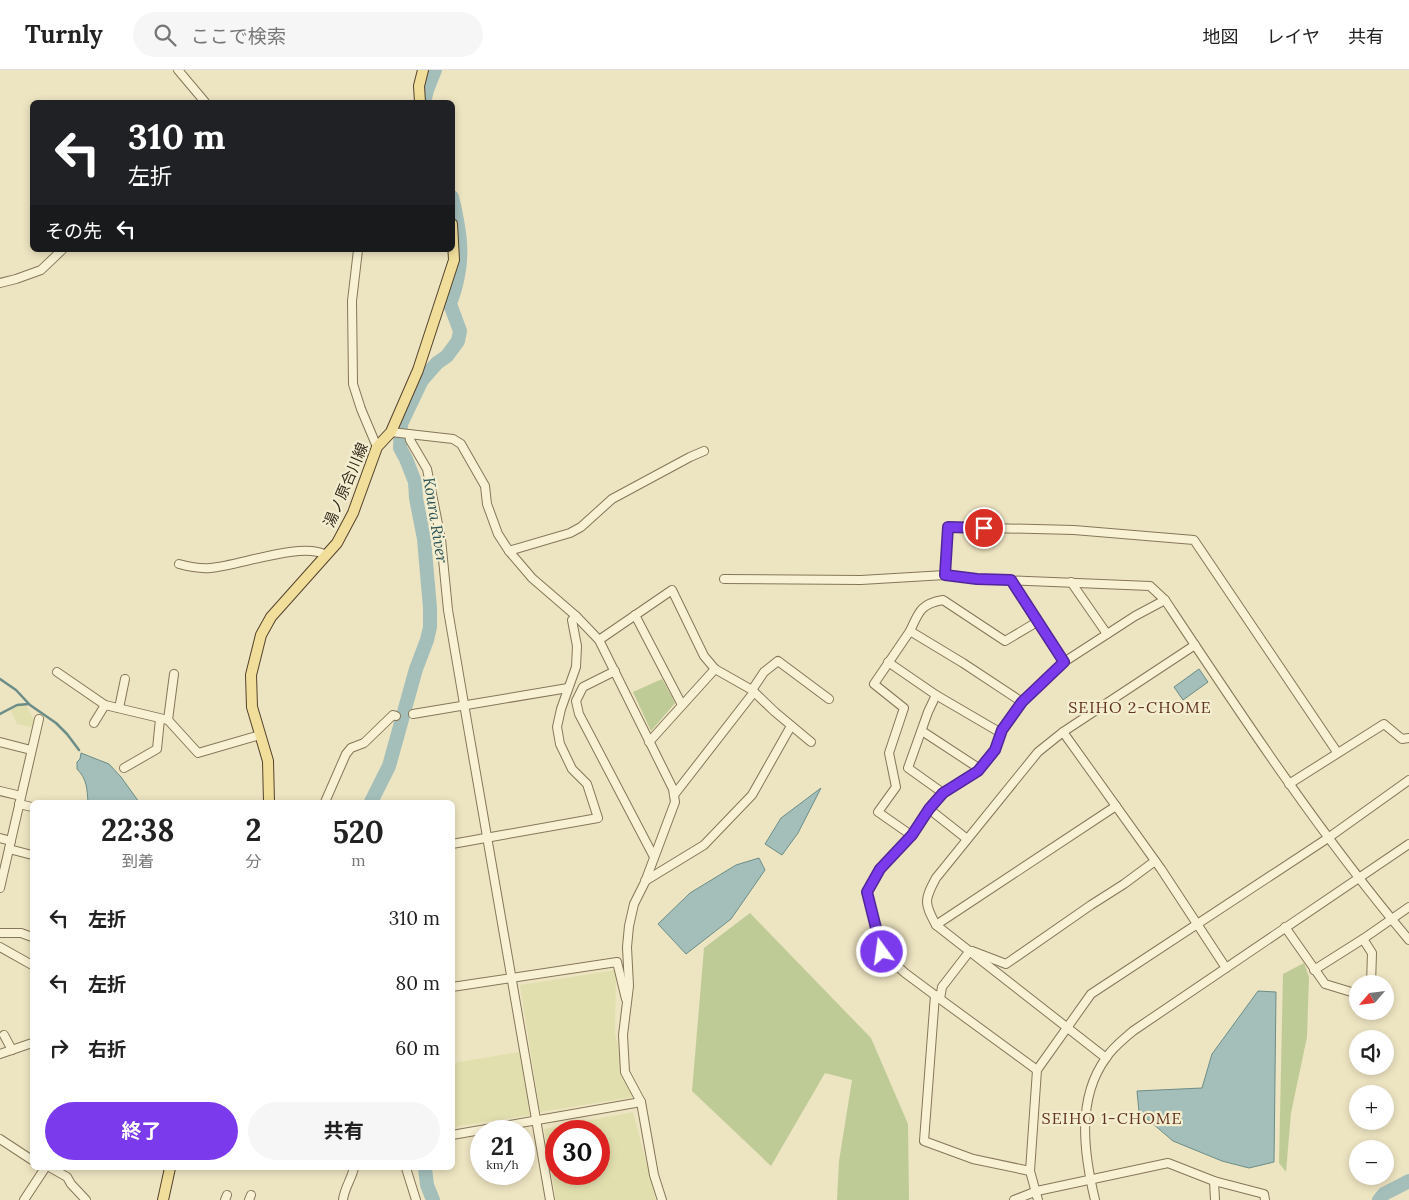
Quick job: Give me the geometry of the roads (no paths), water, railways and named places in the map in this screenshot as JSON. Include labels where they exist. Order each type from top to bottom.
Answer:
[{"type":"main road","points":[[420,100],[419,86],[423,70]]},
{"type":"main road","name":"湯ノ原合川線","points":[[269,800],[268,761],[252,707],[251,675],[261,635],[271,617],[337,543],[353,513],[377,447],[392,432],[418,370],[454,260],[454,252]]},
{"type":"main road","points":[[163,1200],[170,1170]]},
{"type":"street","points":[[178,70],[202,100]]},
{"type":"street","points":[[0,283],[41,270],[60,252]]},
{"type":"street","points":[[358,252],[352,301],[353,384],[377,447]]},
{"type":"street","points":[[392,432],[453,439],[461,444],[485,486],[487,504],[498,534],[509,551],[532,578],[576,616],[599,640],[648,742],[667,774],[675,802],[645,882],[634,904],[629,926],[627,947],[629,986],[623,1035],[625,1072],[641,1102],[654,1176],[662,1200]]},
{"type":"street","points":[[406,434],[427,469],[441,539],[448,610],[550,1200]]},
{"type":"street","points":[[509,551],[570,533],[581,527],[612,499],[704,451]]},
{"type":"street","points":[[945,575],[948,527],[1074,530],[1194,540],[1337,752]]},
{"type":"street","points":[[179,564],[196,568],[211,568],[270,554],[318,550],[326,555]]},
{"type":"street","points":[[724,579],[861,580],[945,575],[977,579],[1150,586],[1165,600],[1289,784],[1328,838],[1358,879],[1409,940]]},
{"type":"street","points":[[1011,580],[1064,662]]},
{"type":"street","points":[[1071,582],[1107,634]]},
{"type":"street","points":[[599,640],[672,590],[704,656],[715,669],[753,691],[811,742]]},
{"type":"street","points":[[912,835],[878,812],[896,787],[889,753],[904,708],[874,684],[910,631],[920,611],[930,602],[943,600],[1005,641],[1037,622]]},
{"type":"street","points":[[1037,1070],[937,997],[882,952],[867,892],[880,869],[912,835],[929,809],[943,793],[980,769],[995,750],[1001,733],[1022,702],[1064,662],[1135,616],[1165,600]]},
{"type":"street","points":[[635,615],[682,705]]},
{"type":"street","points":[[455,843],[598,818],[587,784],[572,768],[560,744],[557,727],[576,667],[577,646],[572,620],[576,616]]},
{"type":"street","points":[[910,631],[1022,702]]},
{"type":"street","points":[[1106,1058],[936,925],[927,908],[928,893],[936,878],[1038,752],[1063,732],[1195,645]]},
{"type":"street","points":[[674,794],[753,691],[764,672],[778,661],[829,699]]},
{"type":"street","points":[[888,662],[936,695],[1001,733]]},
{"type":"street","points":[[648,742],[715,669]]},
{"type":"street","points":[[615,671],[583,687],[576,701],[579,714],[654,857]]},
{"type":"street","points":[[57,672],[105,705],[164,719],[198,754],[260,735]]},
{"type":"street","points":[[124,768],[157,749],[174,674]]},
{"type":"street","points":[[119,708],[124,678]]},
{"type":"street","points":[[413,714],[568,688]]},
{"type":"street","points":[[936,695],[908,768],[943,793]]},
{"type":"street","points":[[94,723],[105,705]]},
{"type":"street","points":[[326,800],[340,766],[351,748],[364,743],[393,715],[396,716]]},
{"type":"street","points":[[0,887],[39,719]]},
{"type":"street","points":[[1289,784],[1384,724],[1402,739],[1409,738]]},
{"type":"street","points":[[645,882],[704,845],[752,794],[791,726]]},
{"type":"street","points":[[922,731],[980,769]]},
{"type":"street","points":[[1063,732],[1155,861],[1226,968]]},
{"type":"street","points":[[0,742],[31,750]]},
{"type":"street","points":[[1038,1200],[1030,1171],[1037,1070],[1090,994],[1328,838],[1409,780]]},
{"type":"street","points":[[0,791],[21,796]]},
{"type":"street","points":[[19,804],[30,807]]},
{"type":"street","points":[[936,925],[1116,806]]},
{"type":"street","points":[[929,809],[967,839]]},
{"type":"street","points":[[0,838],[11,841]]},
{"type":"street","points":[[1095,1200],[1090,1179],[1085,1116],[1089,1093],[1106,1058],[1119,1042],[1133,1030],[1409,844]]},
{"type":"street","points":[[9,850],[30,855]]},
{"type":"street","points":[[966,950],[1006,964],[1155,861]]},
{"type":"street","points":[[1314,970],[1409,907]]},
{"type":"street","points":[[1285,927],[1325,984],[1349,991]]},
{"type":"street","points":[[0,933],[21,933],[30,936]]},
{"type":"street","points":[[1363,939],[1372,953],[1371,975]]},
{"type":"street","points":[[0,947],[30,964]]},
{"type":"street","points":[[966,950],[937,997],[924,1141],[973,1159],[1030,1171]]},
{"type":"street","points":[[455,987],[617,962],[627,1004]]},
{"type":"street","points":[[4,1035],[12,1050]]},
{"type":"street","points":[[0,1054],[30,1044]]},
{"type":"street","points":[[455,1134],[641,1102]]},
{"type":"street","points":[[0,1139],[30,1159]]},
{"type":"street","points":[[1014,1200],[1037,1191],[1168,1163],[1214,1180],[1264,1194],[1265,1200]]},
{"type":"street","points":[[24,1200],[44,1170]]},
{"type":"street","points":[[50,1170],[68,1177],[71,1184],[86,1200]]},
{"type":"street","points":[[343,1200],[344,1192],[353,1170]]},
{"type":"street","points":[[407,1170],[416,1200]]},
{"type":"street","points":[[1214,1180],[1215,1200]]},
{"type":"water","points":[[1199,669],[1208,682],[1183,700],[1174,687]]},
{"type":"water","points":[[81,753],[109,764],[138,800],[88,800],[85,780],[77,769],[77,762],[80,759]]},
{"type":"water","points":[[821,788],[798,833],[782,855],[765,844],[781,818]]},
{"type":"water","points":[[759,858],[765,870],[731,919],[686,954],[658,924],[690,893],[736,865]]},
{"type":"water","points":[[1258,991],[1276,992],[1274,1162],[1249,1168],[1222,1161],[1173,1141],[1139,1112],[1137,1091],[1202,1088],[1212,1054]]},
{"type":"waterway","name":"Koura River","points":[[424,100],[435,70]]},
{"type":"waterway","name":"Koura River","points":[[372,800],[389,766],[416,669],[430,627],[424,539],[416,498],[415,482],[400,448],[401,424],[422,380],[437,363],[447,356],[458,341],[460,331],[450,304],[455,290],[460,263],[460,238],[455,211]]},
{"type":"waterway","points":[[0,679],[16,690],[30,705],[56,723],[79,750]]},
{"type":"waterway","points":[[0,714],[17,705],[29,704]]},
{"type":"waterway","name":"Koura River","points":[[425,1170],[427,1185],[433,1200]]},
{"type":"waterway","points":[[1379,1200],[1384,1194],[1409,1181]]},
{"type":"district","name":"SEIHO 2-CHOME","points":[[1140,707]]},
{"type":"district","name":"SEIHO 1-CHOME","points":[[1112,1118]]}]
